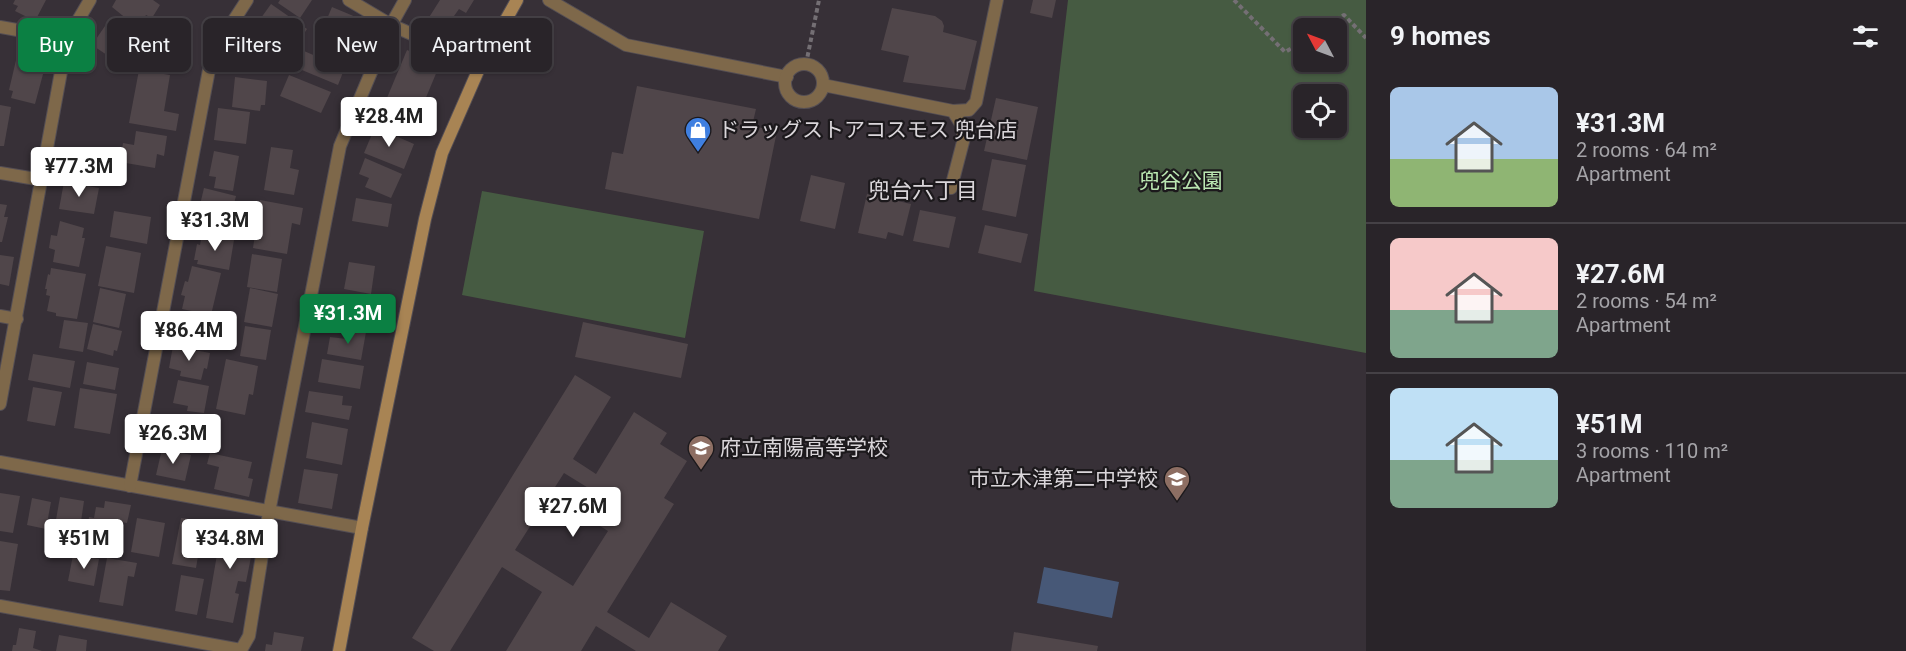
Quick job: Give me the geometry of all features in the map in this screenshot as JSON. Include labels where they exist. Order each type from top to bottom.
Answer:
[{"type":"street","points":[[79,18],[90,0]]},
{"type":"street","points":[[130,486],[212,54],[247,0]]},
{"type":"street","points":[[349,0],[379,18]]},
{"type":"street","points":[[395,18],[405,0]]},
{"type":"street","points":[[508,18],[518,0]]},
{"type":"street","points":[[549,0],[626,45],[787,77]]},
{"type":"street","points":[[823,85],[953,111],[969,110],[976,102],[997,0]]},
{"type":"street","points":[[0,27],[18,30]]},
{"type":"street","points":[[806,64],[819,71],[823,85],[820,93],[814,99],[805,102],[796,100],[789,94],[786,86],[787,77],[791,70],[806,64]]},
{"type":"street","points":[[0,404],[61,72]]},
{"type":"street","points":[[0,606],[242,650],[249,636],[269,512],[340,146],[371,72]]},
{"type":"street","points":[[339,651],[425,219],[442,153],[477,72]]},
{"type":"street","points":[[951,188],[964,138],[953,111]]},
{"type":"street","points":[[0,173],[42,180]]},
{"type":"street","points":[[0,316],[17,319]]},
{"type":"street","points":[[0,462],[362,528]]},
{"type":"path","points":[[806,64],[819,0]]},
{"type":"path","points":[[1234,0],[1285,52],[1293,47]]},
{"type":"path","points":[[1347,18],[1366,38]]},
{"type":"green space","name":"兜谷公園","points":[[1068,0],[1366,0],[1366,353],[1034,291]]},
{"type":"green space","points":[[482,191],[704,231],[685,338],[462,295]]},
{"type":"water","points":[[1044,567],[1119,582],[1112,618],[1037,603]]},
{"type":"building","points":[[15,0],[46,0],[37,18],[29,18],[15,11],[18,6],[13,4]]},
{"type":"building","points":[[116,0],[153,0],[160,5],[152,18],[146,15],[144,18],[126,18],[112,7]]},
{"type":"building","points":[[280,0],[312,0],[300,18],[278,3]]},
{"type":"building","points":[[440,0],[474,0],[466,13],[459,9],[454,16],[457,18],[429,18]]},
{"type":"building","points":[[1033,0],[1056,0],[1052,18],[1030,13]]},
{"type":"building","points":[[271,4],[291,18],[261,18]]},
{"type":"building","points":[[332,7],[358,18],[327,18]]},
{"type":"building","points":[[892,8],[935,16],[942,21],[943,32],[977,41],[965,90],[903,82],[909,56],[881,50]]},
{"type":"building","points":[[105,26],[107,27],[107,55],[95,47],[95,41]]},
{"type":"building","points":[[407,50],[411,52],[411,72],[437,72],[412,131],[379,117]]},
{"type":"building","points":[[304,51],[315,56],[315,72],[343,72],[338,85],[303,70]]},
{"type":"building","points":[[17,56],[18,72],[44,72],[35,104],[11,98],[13,91],[9,90]]},
{"type":"building","points":[[139,72],[170,75],[164,111],[179,114],[176,131],[129,123]]},
{"type":"building","points":[[289,75],[331,92],[321,113],[280,96]]},
{"type":"building","points":[[235,77],[267,81],[265,105],[261,105],[260,111],[232,107]]},
{"type":"building","name":"ドラッグストアコスモス 兜台店","points":[[637,86],[756,109],[752,126],[777,131],[759,219],[605,189],[612,152],[623,154]]},
{"type":"building","points":[[996,98],[1038,107],[1027,160],[984,151]]},
{"type":"building","points":[[0,105],[11,107],[4,146],[0,146]]},
{"type":"building","points":[[218,108],[250,112],[246,144],[214,140]]},
{"type":"building","points":[[375,127],[414,144],[404,169],[364,153]]},
{"type":"building","points":[[136,131],[167,136],[164,156],[157,154],[155,168],[120,162],[123,143],[134,145]]},
{"type":"building","points":[[271,147],[293,150],[290,168],[299,170],[294,195],[264,190]]},
{"type":"building","points":[[214,151],[239,156],[233,191],[214,188],[216,177],[209,176]]},
{"type":"building","points":[[365,158],[402,174],[391,198],[365,187],[369,178],[359,174]]},
{"type":"building","points":[[992,159],[1026,165],[1016,217],[982,210]]},
{"type":"building","points":[[811,175],[845,183],[835,229],[800,221]]},
{"type":"building","points":[[64,182],[99,188],[94,214],[59,209]]},
{"type":"building","points":[[204,188],[236,196],[226,234],[195,226]]},
{"type":"building","points":[[867,194],[911,204],[903,236],[888,232],[886,239],[858,233]]},
{"type":"building","points":[[356,198],[392,204],[388,227],[352,221]]},
{"type":"building","points":[[260,200],[303,208],[300,225],[292,223],[287,254],[253,248]]},
{"type":"building","points":[[0,204],[7,205],[4,217],[8,217],[2,242],[0,242]]},
{"type":"building","points":[[920,210],[956,217],[949,248],[913,241]]},
{"type":"building","points":[[114,211],[151,217],[147,244],[110,237]]},
{"type":"building","points":[[60,221],[84,228],[82,238],[85,238],[79,267],[53,262],[55,250],[49,248],[51,235],[57,236]]},
{"type":"building","points":[[985,225],[1028,234],[1021,263],[978,253]]},
{"type":"building","points":[[202,235],[234,240],[229,270],[197,264],[198,260],[194,260],[197,244],[200,245]]},
{"type":"building","points":[[106,246],[141,253],[134,293],[98,286]]},
{"type":"building","points":[[252,254],[282,259],[277,292],[247,287]]},
{"type":"building","points":[[0,255],[14,257],[9,286],[0,284]]},
{"type":"building","points":[[349,262],[375,266],[371,294],[344,289]]},
{"type":"building","points":[[192,266],[221,273],[211,315],[182,309],[185,296],[181,295],[185,281],[188,282]]},
{"type":"building","points":[[51,268],[86,274],[77,319],[56,316],[56,313],[47,311],[50,296],[46,295],[47,289],[45,289]]},
{"type":"building","points":[[100,288],[126,294],[119,328],[93,322]]},
{"type":"building","points":[[250,288],[278,294],[272,327],[244,322]]},
{"type":"building","points":[[341,294],[371,299],[366,324],[337,319]]},
{"type":"building","points":[[194,316],[225,321],[220,350],[189,345],[191,335],[187,335]]},
{"type":"building","points":[[64,320],[88,323],[83,352],[59,348]]},
{"type":"building","points":[[583,322],[688,344],[681,378],[575,357]]},
{"type":"building","points":[[93,324],[122,331],[117,351],[114,350],[113,356],[87,349]]},
{"type":"building","points":[[245,326],[271,330],[266,360],[240,356]]},
{"type":"building","points":[[348,329],[366,332],[361,360],[327,354],[330,337],[347,339]]},
{"type":"building","points":[[173,346],[210,353],[207,369],[204,368],[201,380],[180,376],[181,371],[169,368]]},
{"type":"building","points":[[33,354],[75,361],[70,388],[28,380]]},
{"type":"building","points":[[226,359],[258,366],[253,395],[249,394],[245,415],[216,409]]},
{"type":"building","points":[[322,359],[364,366],[360,389],[318,382]]},
{"type":"building","points":[[87,362],[119,368],[115,390],[83,384]]},
{"type":"building","points":[[575,375],[611,397],[573,459],[596,474],[634,412],[667,433],[660,444],[687,461],[664,498],[674,504],[607,612],[649,638],[671,602],[727,636],[718,651],[636,651],[596,626],[581,651],[506,651],[542,592],[502,567],[450,651],[434,651],[412,638]],"holes":[[[564,473],[603,497],[589,519],[608,531],[573,586],[515,550]]]},
{"type":"building","points":[[178,380],[209,386],[204,413],[187,411],[188,406],[173,403]]},
{"type":"building","points":[[33,387],[62,392],[55,426],[27,421]]},
{"type":"building","points":[[80,388],[117,394],[110,434],[74,428]]},
{"type":"building","points":[[309,391],[343,396],[342,405],[352,406],[349,420],[305,412]]},
{"type":"building","points":[[176,416],[201,421],[198,438],[193,437],[190,450],[158,443],[162,423],[174,426]]},
{"type":"building","points":[[312,422],[348,429],[342,465],[306,458]]},
{"type":"building","points":[[162,449],[191,455],[185,481],[156,475]]},
{"type":"building","points":[[210,453],[252,462],[248,478],[253,479],[249,497],[214,489],[219,467],[207,464]]},
{"type":"building","points":[[304,469],[338,474],[332,509],[298,503]]},
{"type":"building","points":[[0,493],[20,496],[13,533],[0,531]]},
{"type":"building","points":[[60,497],[84,501],[79,535],[54,531]]},
{"type":"building","points":[[32,498],[51,502],[46,529],[27,525]]},
{"type":"building","points":[[105,501],[131,505],[127,523],[121,522],[116,551],[84,546],[89,517],[94,518],[96,507],[104,508]]},
{"type":"building","points":[[137,518],[165,523],[159,557],[131,552]]},
{"type":"building","points":[[181,518],[204,521],[196,568],[172,564]]},
{"type":"building","points":[[223,520],[257,526],[255,542],[245,540],[243,550],[252,552],[246,582],[238,581],[235,593],[239,594],[233,623],[206,618]]},
{"type":"building","points":[[0,541],[18,544],[10,591],[0,590]]},
{"type":"building","points":[[73,555],[99,559],[94,586],[68,581]]},
{"type":"building","points":[[107,558],[137,563],[134,577],[128,576],[123,606],[99,602]]},
{"type":"building","points":[[181,575],[204,579],[197,615],[175,611]]},
{"type":"building","points":[[19,628],[36,631],[33,648],[42,651],[12,651],[13,645],[16,645]]},
{"type":"building","points":[[274,632],[304,637],[301,651],[265,651],[266,644],[272,645]]},
{"type":"building","points":[[1014,632],[1098,646],[1097,651],[1011,651]]},
{"type":"building","points":[[59,635],[87,640],[86,651],[56,651]]},
{"type":"place","name":"ドラッグストアコスモス 兜台店","points":[[698,153]]},
{"type":"place","name":"府立南陽高等学校","points":[[701,471]]},
{"type":"place","name":"市立木津第二中学校","points":[[1177,502]]},
{"type":"district","name":"兜台六丁目","points":[[923,190]]}]
